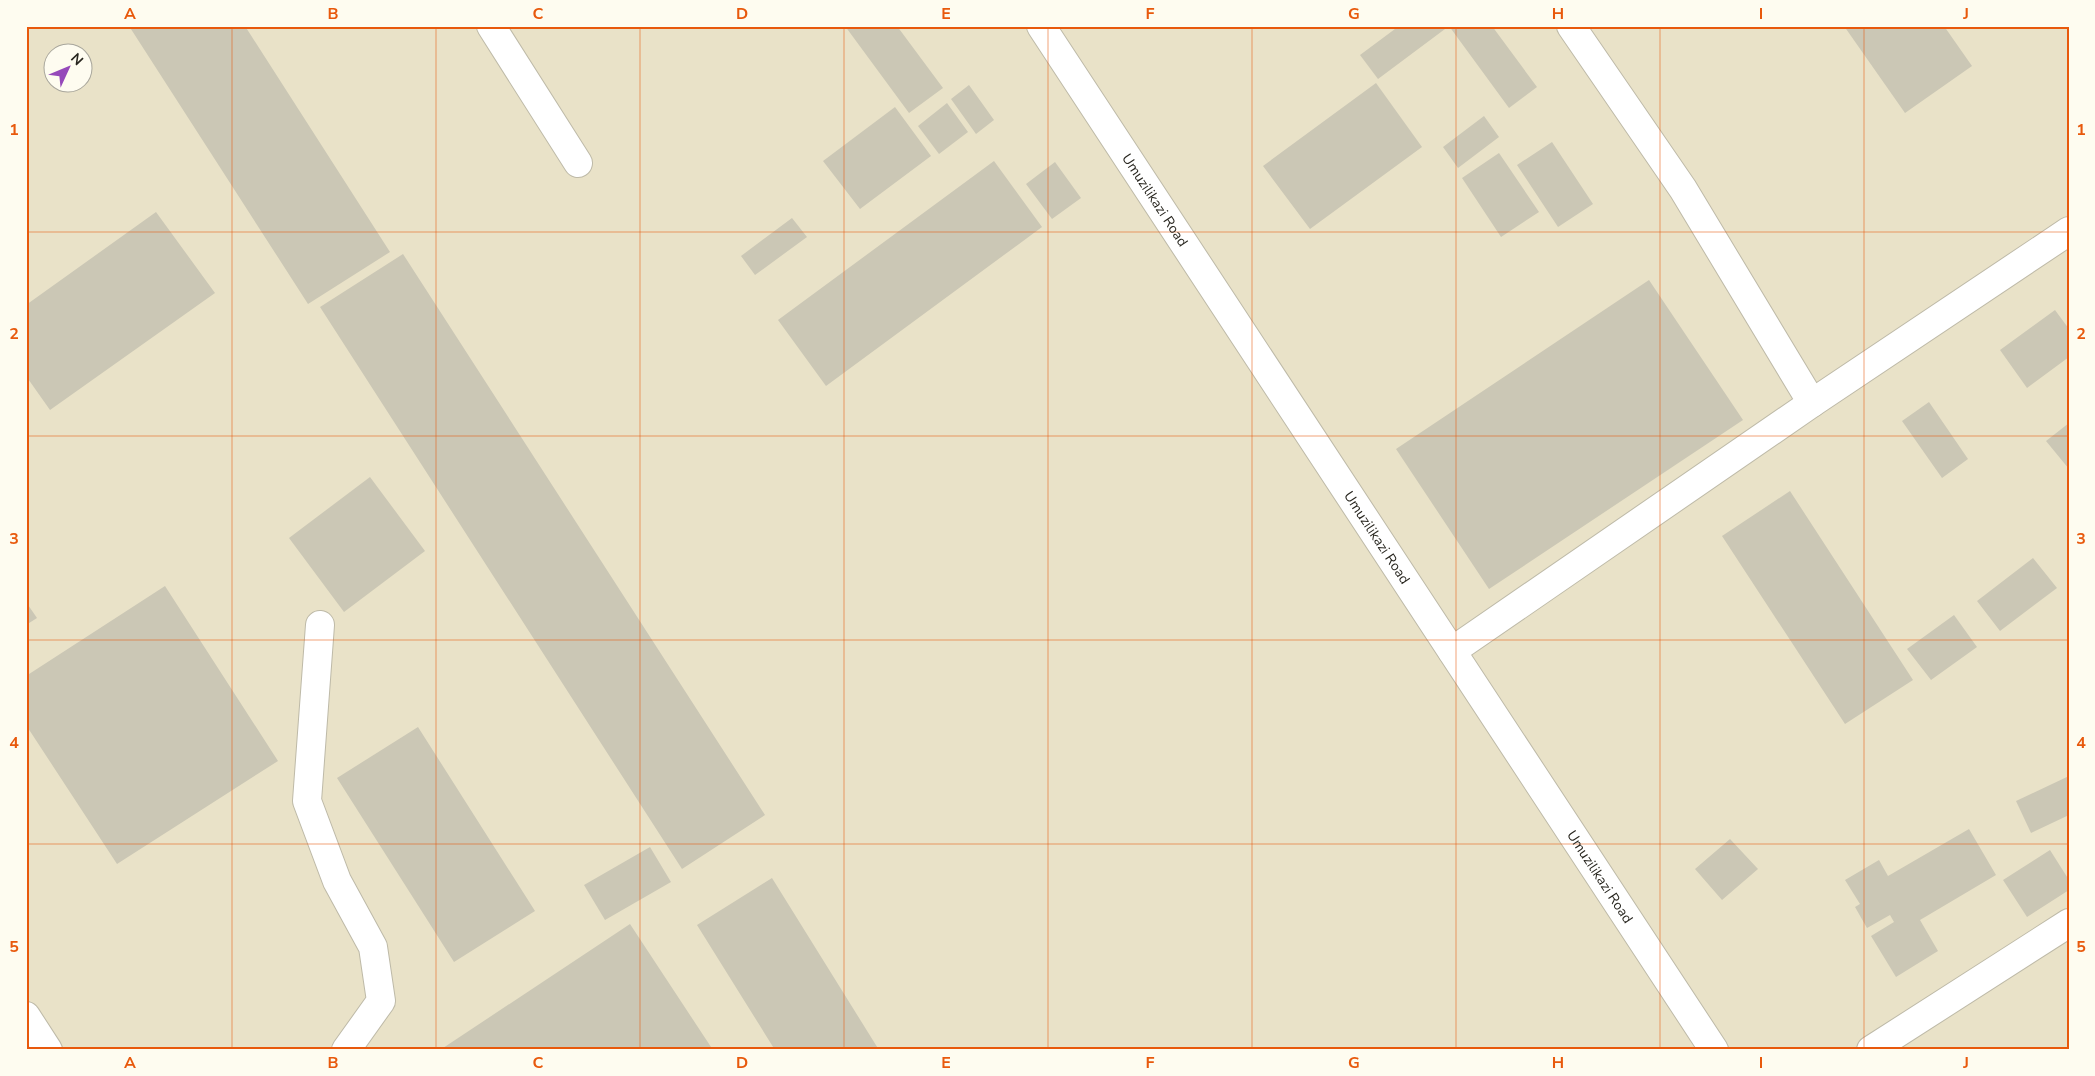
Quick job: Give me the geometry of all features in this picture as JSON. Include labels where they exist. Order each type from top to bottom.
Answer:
[{"type":"street","points":[[491,26],[578,163]]},
{"type":"street","name":"Umuzilikazi Road","points":[[1041,26],[1714,1050]]},
{"type":"street","points":[[1571,26],[1683,189],[1812,403]]},
{"type":"street","points":[[1452,651],[1812,403],[2069,231]]},
{"type":"street","points":[[320,625],[307,801],[336,881],[374,947],[381,1001],[346,1050]]},
{"type":"street","points":[[1871,1050],[2069,923]]},
{"type":"street","points":[[26,1016],[48,1050]]},
{"type":"shaded area","points":[[26,26],[2069,26],[2069,1050],[26,1050]]},
{"type":"building","points":[[129,26],[245,26],[390,252],[308,304]]},
{"type":"building","points":[[845,26],[897,26],[943,88],[909,113]]},
{"type":"building","points":[[1399,26],[1443,26],[1445,29],[1378,79],[1360,55]]},
{"type":"building","points":[[1449,26],[1492,26],[1537,87],[1509,108]]},
{"type":"building","points":[[1844,26],[1944,26],[1972,66],[1905,113]]},
{"type":"building","points":[[1376,83],[1422,147],[1310,229],[1263,166]]},
{"type":"building","points":[[969,85],[994,120],[976,134],[951,99]]},
{"type":"building","points":[[947,103],[968,132],[939,154],[918,126]]},
{"type":"building","points":[[895,107],[931,156],[860,209],[823,161]]},
{"type":"building","points":[[1484,116],[1499,137],[1458,168],[1443,147]]},
{"type":"building","points":[[1552,142],[1593,204],[1558,227],[1517,165]]},
{"type":"building","points":[[1499,153],[1539,212],[1501,237],[1462,178]]},
{"type":"building","points":[[994,161],[1042,227],[826,386],[778,320]]},
{"type":"building","points":[[1055,162],[1081,198],[1052,219],[1026,184]]},
{"type":"building","points":[[156,212],[215,293],[50,410],[26,376],[26,305]]},
{"type":"building","points":[[792,218],[807,237],[755,275],[741,256]]},
{"type":"building","points":[[403,254],[765,815],[682,869],[320,307]]},
{"type":"building","points":[[1649,280],[1743,420],[1489,589],[1396,449]]},
{"type":"building","points":[[2055,310],[2069,329],[2069,357],[2027,388],[2000,350]]},
{"type":"building","points":[[1929,402],[1968,459],[1942,478],[1902,421]]},
{"type":"building","points":[[2069,423],[2069,469],[2046,441]]},
{"type":"building","points":[[370,477],[425,551],[344,612],[289,538]]},
{"type":"building","points":[[1790,491],[1913,680],[1845,724],[1722,536]]},
{"type":"building","points":[[2033,558],[2057,588],[2000,631],[1977,601]]},
{"type":"building","points":[[165,586],[278,761],[117,864],[26,725],[26,676]]},
{"type":"building","points":[[26,602],[37,618],[26,625]]},
{"type":"building","points":[[1954,615],[1977,647],[1931,680],[1907,649]]},
{"type":"building","points":[[418,727],[535,911],[454,962],[337,778]]},
{"type":"building","points":[[2069,776],[2069,815],[2031,833],[2016,801]]},
{"type":"building","points":[[1969,829],[1996,875],[1920,920],[1938,951],[1896,977],[1871,936],[1894,922],[1890,915],[1867,928],[1855,907],[1860,904],[1845,880],[1879,860],[1888,876]]},
{"type":"building","points":[[1730,839],[1758,869],[1722,900],[1695,869]]},
{"type":"building","points":[[650,847],[671,882],[605,920],[584,885]]},
{"type":"building","points":[[2050,850],[2069,880],[2069,890],[2027,917],[2003,880]]},
{"type":"building","points":[[772,878],[879,1050],[775,1050],[697,925]]},
{"type":"building","points":[[630,924],[713,1050],[440,1050]]}]
